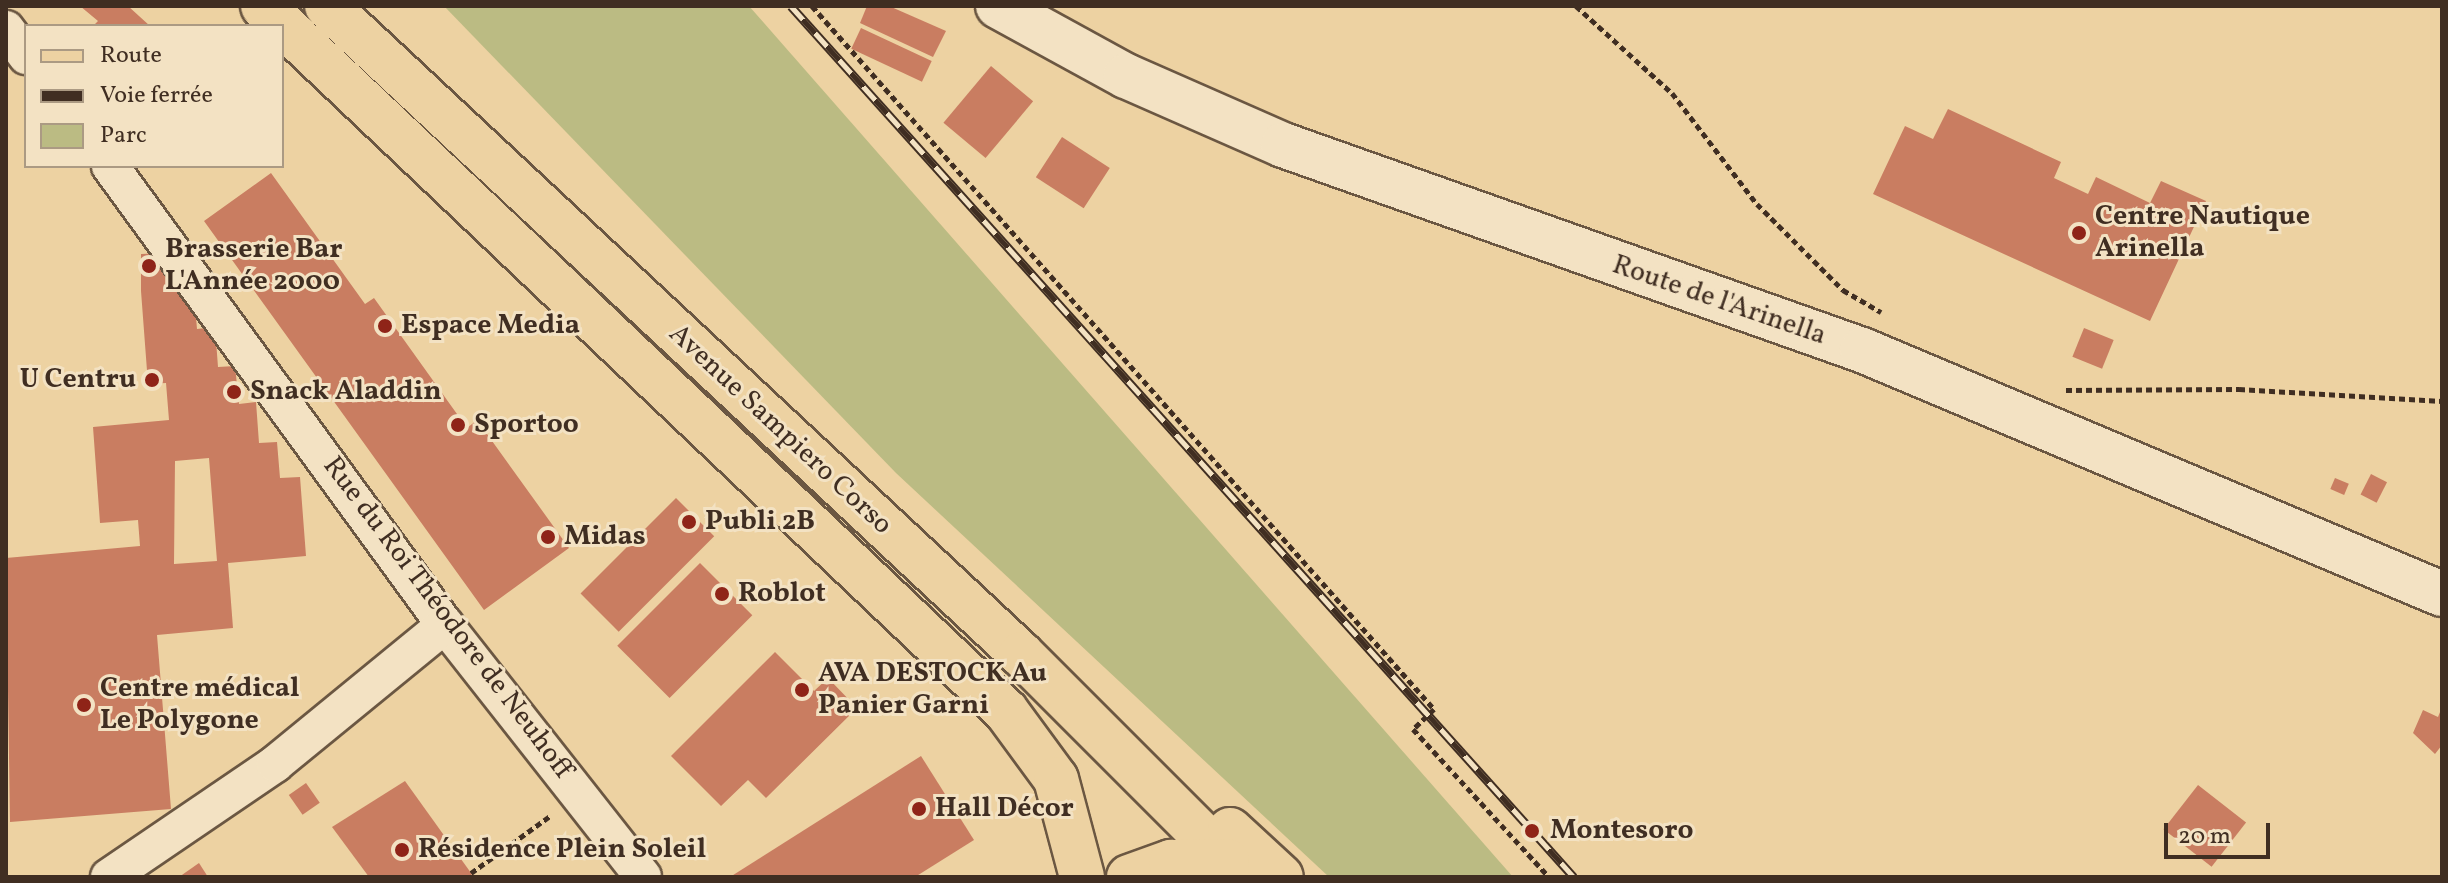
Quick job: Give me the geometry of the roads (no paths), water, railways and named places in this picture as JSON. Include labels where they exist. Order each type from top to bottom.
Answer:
[{"type":"main road","name":"Avenue Sampiero Corso","points":[[263,6],[282,24]]},
{"type":"main road","name":"Avenue Sampiero Corso","points":[[327,6],[1021,654],[1235,869]]},
{"type":"main road","name":"Avenue Sampiero Corso","points":[[284,26],[1006,711],[1061,790],[1082,877]]},
{"type":"main road","points":[[1021,654],[1063,676],[1281,877]]},
{"type":"main road","points":[[1129,877],[1171,862],[1235,869]]},
{"type":"street","name":"Route de l'Arinella","points":[[998,6],[1126,76],[1283,145],[1862,350],[2442,594]]},
{"type":"street","points":[[6,29],[24,53]]},
{"type":"street","name":"Rue du Roi Théodore de Neuhoff","points":[[111,168],[445,625],[643,877]]},
{"type":"street","points":[[109,877],[275,764],[445,625]]},
{"type":"railway","points":[[791,6],[1574,877]]},
{"type":"place","name":"Centre Nautique Arinella","points":[[2079,233]]},
{"type":"place","name":"Brasserie Bar L'Année 2000","points":[[149,266]]},
{"type":"place","name":"Espace Media","points":[[385,326]]},
{"type":"place","name":"U Centru","points":[[152,380]]},
{"type":"place","name":"Snack Aladdin","points":[[234,392]]},
{"type":"place","name":"Sportoo","points":[[458,425]]},
{"type":"place","name":"Publi 2B","points":[[689,522]]},
{"type":"place","name":"Midas","points":[[548,537]]},
{"type":"place","name":"Roblot","points":[[722,594]]},
{"type":"place","name":"AVA DESTOCK Au Panier Garni","points":[[802,690]]},
{"type":"place","name":"Centre médical Le Polygone","points":[[84,705]]},
{"type":"place","name":"Hall Décor","points":[[919,809]]},
{"type":"place","name":"Montesoro","points":[[1532,831]]},
{"type":"place","name":"Résidence Plein Soleil","points":[[402,850]]}]
